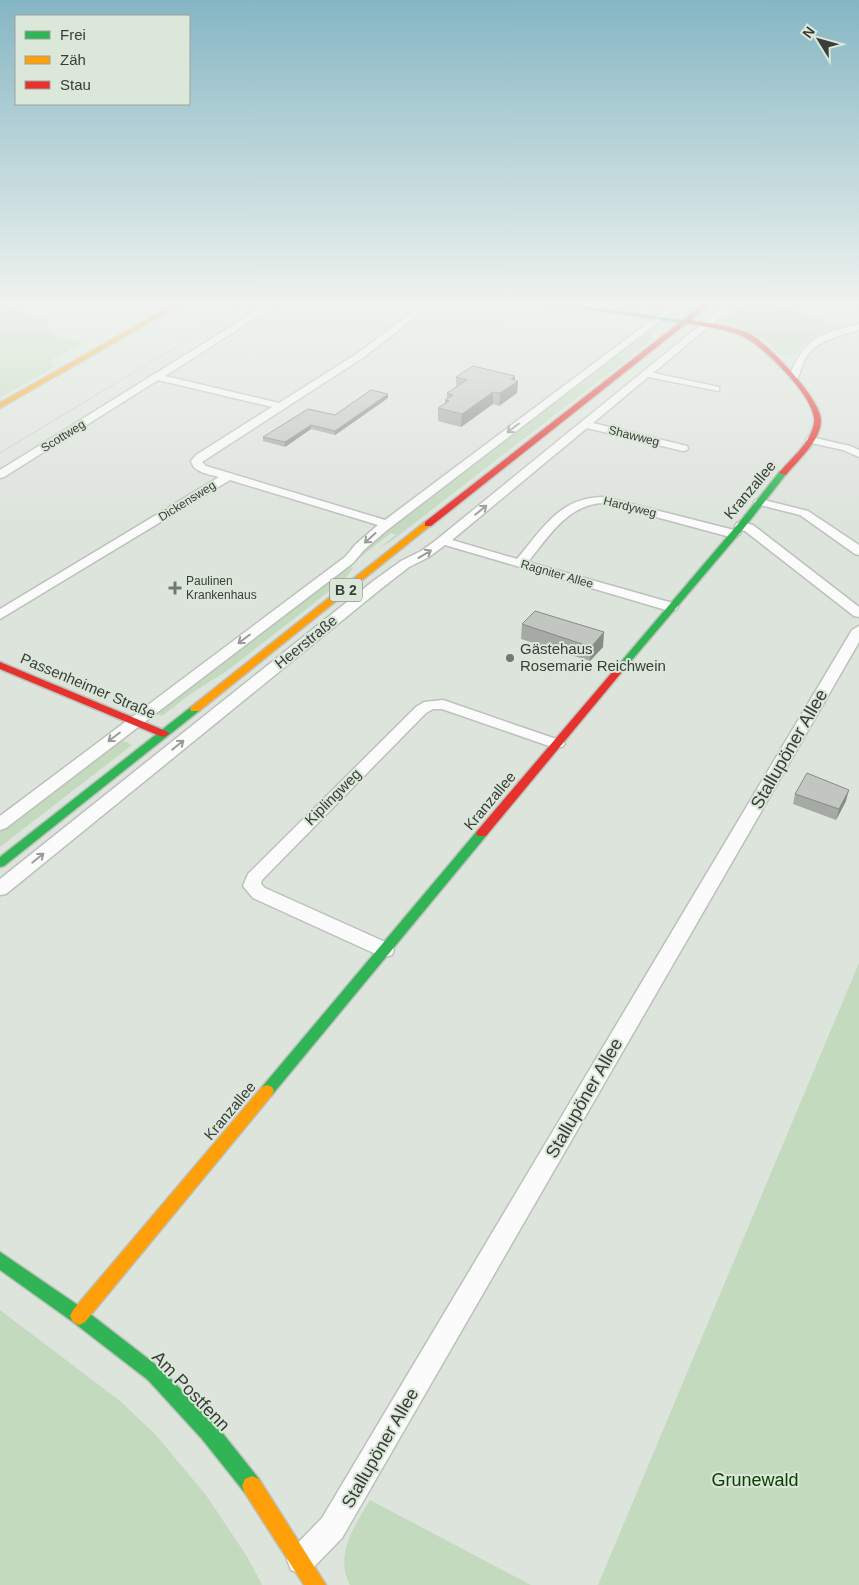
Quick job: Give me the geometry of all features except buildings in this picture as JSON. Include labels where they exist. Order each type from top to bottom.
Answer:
[{"type":"street","points":[[0,406],[54,375]]},
{"type":"street","name":"Scottweg","points":[[0,475],[163,375]]},
{"type":"street","name":"Dickensweg","points":[[227,476],[202,468],[197,465],[196,461],[330,375]]},
{"type":"street","points":[[0,824],[349,560],[365,542],[387,524],[584,375]]},
{"type":"street","name":"Heerstraße","points":[[0,863],[617,375]]},
{"type":"street","name":"Heerstraße","points":[[0,889],[377,585],[405,564],[425,554],[443,541],[644,375]]},
{"type":"street","points":[[650,375],[716,389]]},
{"type":"street","name":"Kranzallee","points":[[79,1316],[811,440],[817,425],[816,410],[791,375]]},
{"type":"street","points":[[158,378],[281,406]]},
{"type":"street","name":"Shawweg","points":[[585,424],[683,448]]},
{"type":"street","points":[[811,440],[846,448],[859,454]]},
{"type":"street","points":[[227,476],[387,524]]},
{"type":"street","name":"Dickensweg","points":[[0,615],[227,476]]},
{"type":"street","name":"Hardyweg","points":[[520,563],[563,514],[578,503],[586,500],[604,500],[737,530]]},
{"type":"street","points":[[760,502],[804,513],[859,551]]},
{"type":"street","points":[[737,530],[749,528],[859,613]]},
{"type":"street","name":"Ragniter Allee","points":[[443,541],[671,607]]},
{"type":"street","name":"Stallupöner Allee","points":[[301,1560],[332,1528],[859,630]]},
{"type":"street","name":"Passenheimer Straße","points":[[0,665],[164,734]]},
{"type":"street","name":"Kiplingweg","points":[[385,950],[259,893],[252,886],[254,878],[421,710],[429,705],[443,704],[557,744]]},
{"type":"street","name":"Am Postfenn","points":[[0,1260],[79,1316],[154,1374],[209,1432],[254,1489],[316,1585]]},
{"type":"green space","points":[[0,375],[41,375],[0,398]]},
{"type":"green space","points":[[588,375],[607,375],[390,542],[379,548],[396,535],[391,533],[349,566],[353,568],[345,579],[228,670],[192,693],[162,716],[153,712],[371,539]]},
{"type":"green space","points":[[119,739],[132,745],[0,847],[0,830]]},
{"type":"green space","name":"Grunewald","points":[[859,963],[859,1585],[598,1585]]},
{"type":"green space","points":[[0,1310],[120,1401],[155,1434],[206,1495],[248,1558],[262,1585],[0,1585]]},
{"type":"green space","points":[[370,1500],[531,1585],[350,1585],[344,1563],[345,1552],[353,1530]]},
{"type":"tram line","points":[[0,453],[129,375]]},
{"type":"traffic: fast","points":[[623,665],[741,526],[783,473]]},
{"type":"traffic: fast","points":[[0,863],[195,709]]},
{"type":"traffic: fast","points":[[267,1091],[482,833]]},
{"type":"traffic: fast","points":[[0,1260],[79,1316],[154,1374],[209,1432],[252,1486]]},
{"type":"traffic: slow","points":[[0,406],[54,375]]},
{"type":"traffic: slow","points":[[195,709],[428,524]]},
{"type":"traffic: slow","points":[[79,1316],[267,1091]]},
{"type":"traffic: slow","points":[[252,1486],[316,1585]]},
{"type":"traffic: jam","points":[[428,524],[617,375]]},
{"type":"traffic: jam","points":[[783,473],[809,442],[818,420],[810,400],[791,375]]},
{"type":"traffic: jam","points":[[0,665],[164,734]]},
{"type":"traffic: jam","points":[[482,833],[623,665]]},
{"type":"place","name":"Paulinen Krankenhaus","points":[[175,588]]},
{"type":"place","name":"Gästehaus Rosemarie Reichwein","points":[[510,658]]}]
